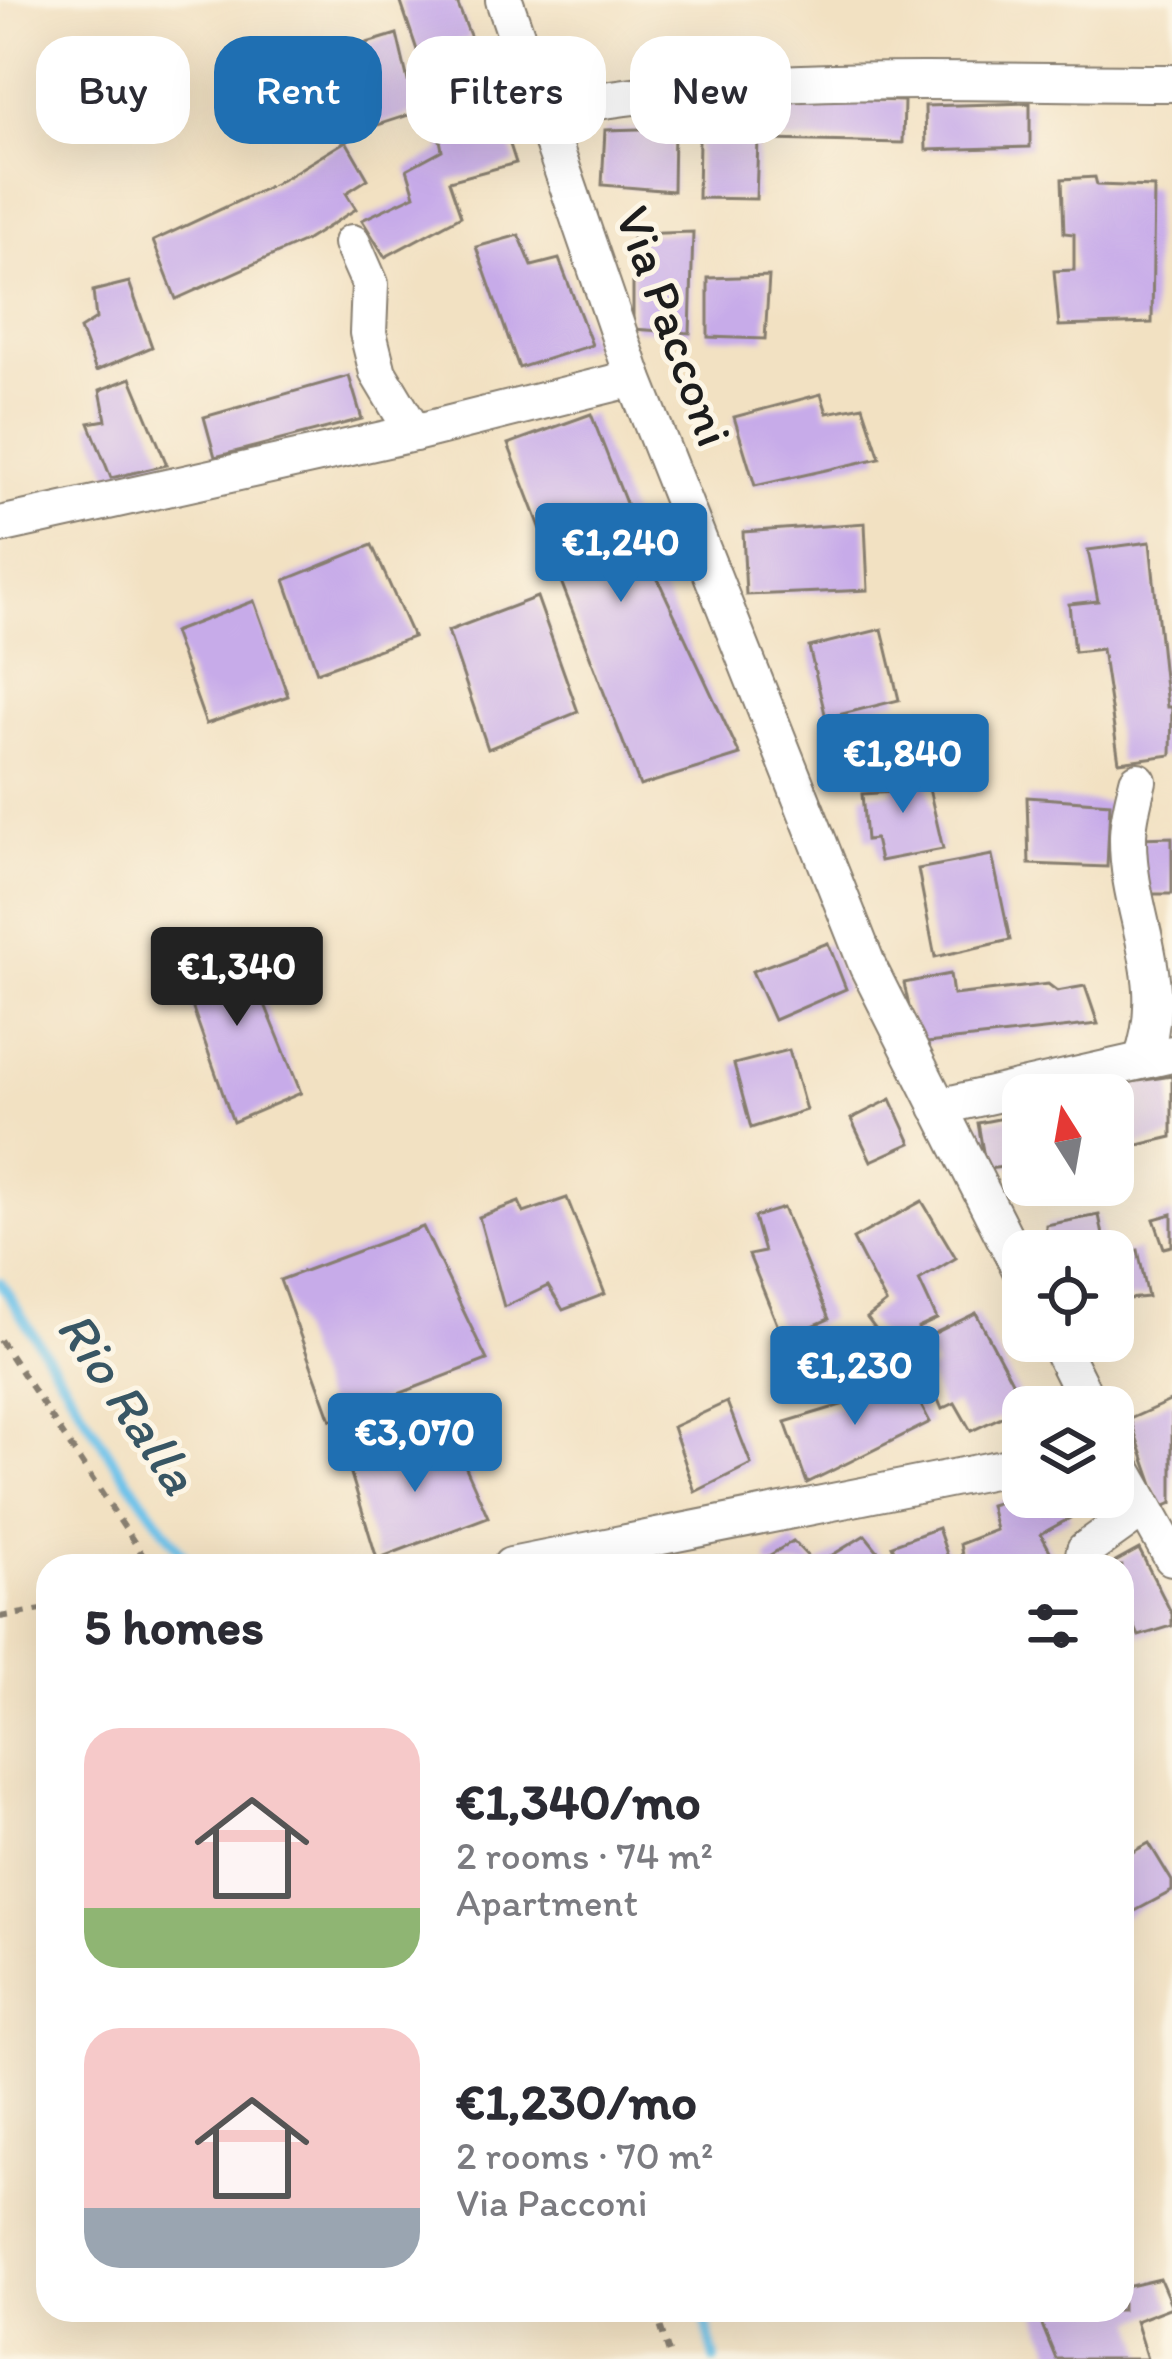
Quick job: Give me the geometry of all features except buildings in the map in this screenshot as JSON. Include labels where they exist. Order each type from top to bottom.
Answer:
[{"type":"street","name":"Via Pacconi","points":[[504,0],[517,36]]},
{"type":"street","points":[[606,98],[746,86],[1172,82]]},
{"type":"street","name":"Via Pacconi","points":[[556,144],[634,378],[868,968],[1002,1232]]},
{"type":"street","points":[[352,243],[370,284],[368,333],[378,373],[414,433]]},
{"type":"street","points":[[0,525],[414,433],[634,378]]},
{"type":"street","points":[[938,1106],[1157,1057],[1151,951],[1128,836],[1138,781]]},
{"type":"street","points":[[572,1554],[1002,1468]]},
{"type":"street","points":[[1134,1494],[1172,1557]]},
{"type":"street","points":[[1084,1554],[1142,1510]]},
{"type":"path","points":[[0,1340],[142,1554]]},
{"type":"path","points":[[0,1617],[36,1611]]},
{"type":"path","points":[[659,2322],[671,2359]]},
{"type":"waterway","name":"Rio Ralla","points":[[0,1282],[112,1458],[182,1554]]},
{"type":"waterway","name":"Rio Ralla","points":[[706,2322],[715,2359]]}]
